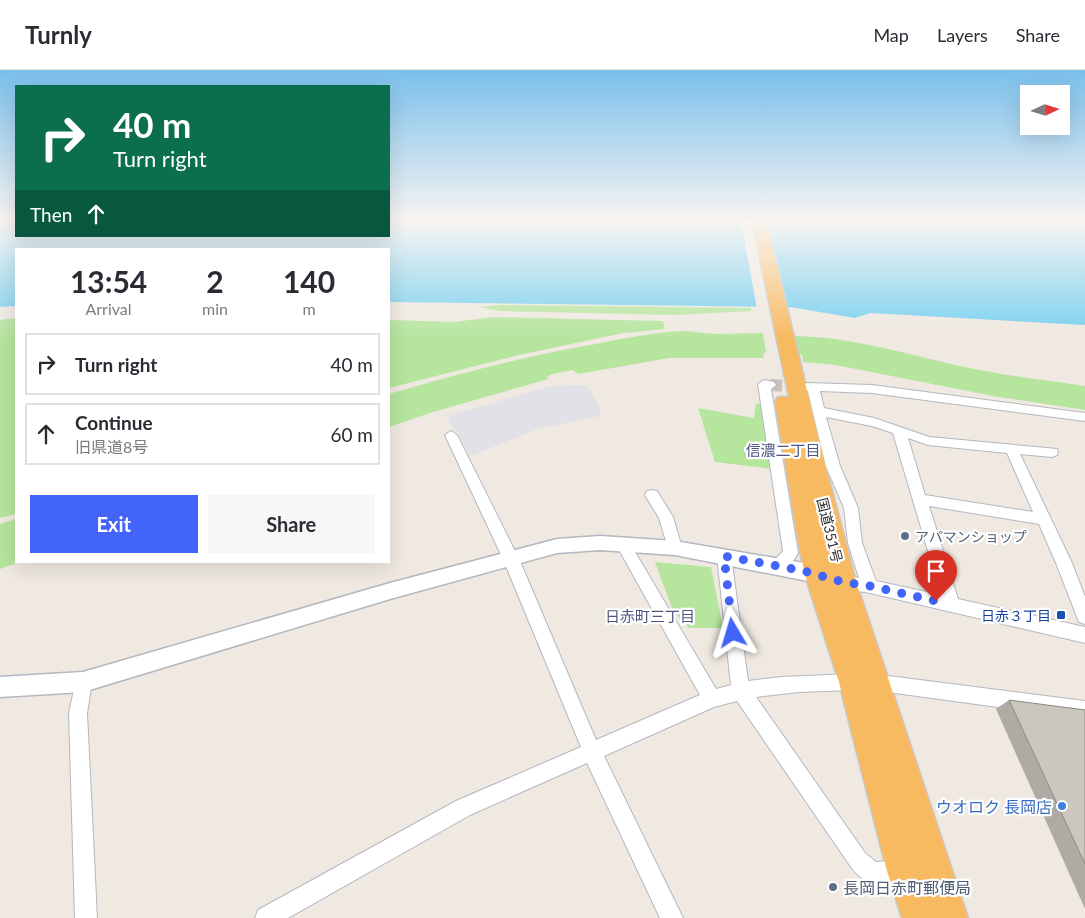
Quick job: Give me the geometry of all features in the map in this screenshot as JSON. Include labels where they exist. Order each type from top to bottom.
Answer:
[{"type":"highway","name":"国道351号","points":[[760,261],[783,356],[844,581],[863,682],[904,871],[920,918]]},
{"type":"highway","name":"国道351号","points":[[766,261],[783,356]]},
{"type":"highway","name":"国道351号","points":[[863,682],[950,918]]},
{"type":"street","points":[[770,385],[764,384],[791,553],[777,566]]},
{"type":"street","points":[[844,581],[856,543],[851,508],[833,466],[810,388],[872,389],[1085,417]]},
{"type":"street","points":[[818,410],[874,422],[928,441],[1052,452]]},
{"type":"street","points":[[899,431],[952,604]]},
{"type":"street","points":[[451,435],[511,559],[592,752],[672,918]]},
{"type":"street","points":[[1011,449],[1064,563],[1085,617]]},
{"type":"street","points":[[652,495],[666,517],[674,548]]},
{"type":"street","points":[[920,499],[1043,519]]},
{"type":"street","points":[[0,687],[83,682],[390,591],[557,546],[600,543],[674,548],[777,566],[952,604],[1085,636]]},
{"type":"street","points":[[623,544],[712,699]]},
{"type":"street","points":[[724,556],[740,690],[858,860],[872,873],[904,871]]},
{"type":"street","points":[[83,682],[78,713],[86,918]]},
{"type":"street","points":[[266,918],[463,808],[712,699],[740,690],[770,685],[863,682],[1085,710]]},
{"type":"shaded area","points":[[584,385],[589,388],[601,410],[599,416],[538,429],[473,455],[469,455],[457,431],[453,430],[448,418],[449,416],[551,386]]},
{"type":"green space","points":[[502,305],[751,308],[751,311],[674,315],[500,311],[479,307]]},
{"type":"green space","points":[[493,317],[663,321],[665,329],[623,333],[519,355],[390,388],[390,320],[454,322]]},
{"type":"green space","points":[[15,318],[15,514],[0,518],[0,320]]},
{"type":"green space","points":[[686,331],[713,334],[763,333],[766,352],[763,354],[764,358],[669,358],[578,374],[573,370],[552,374],[547,377],[548,379],[433,412],[390,427],[390,394],[544,354],[663,333]]},
{"type":"green space","points":[[793,336],[837,339],[983,371],[1085,386],[1085,410],[993,396],[836,365],[803,362],[802,355],[797,353]]},
{"type":"green space","points":[[756,403],[762,404],[774,469],[715,462],[698,408],[754,418]]},
{"type":"green space","points":[[15,519],[16,563],[0,569],[0,524]]},
{"type":"green space","points":[[655,562],[711,567],[723,628],[689,628],[673,611]]},
{"type":"water","points":[[0,261],[15,261],[15,306],[0,307]]},
{"type":"water","points":[[390,261],[1085,261],[1085,325],[870,313],[855,318],[790,307],[390,302]]},
{"type":"pier","points":[[748,261],[776,261],[788,310],[757,309]]},
{"type":"building","points":[[1009,700],[1085,710],[1085,864]]},
{"type":"tunnel","points":[[770,385],[804,387]]},
{"type":"place","name":"アパマンショップ","points":[[905,536]]},
{"type":"place","name":"日赤３丁目","points":[[1061,615]]},
{"type":"place","name":"ウオロク 長岡店","points":[[1062,806]]},
{"type":"place","name":"長岡日赤町郵便局","points":[[833,887]]},
{"type":"district","name":"信濃二丁目","points":[[783,450]]},
{"type":"district","name":"日赤町三丁目","points":[[650,616]]},
{"type":"route","points":[[733,633],[724,556],[804,571],[856,585],[870,586],[936,601]]}]
